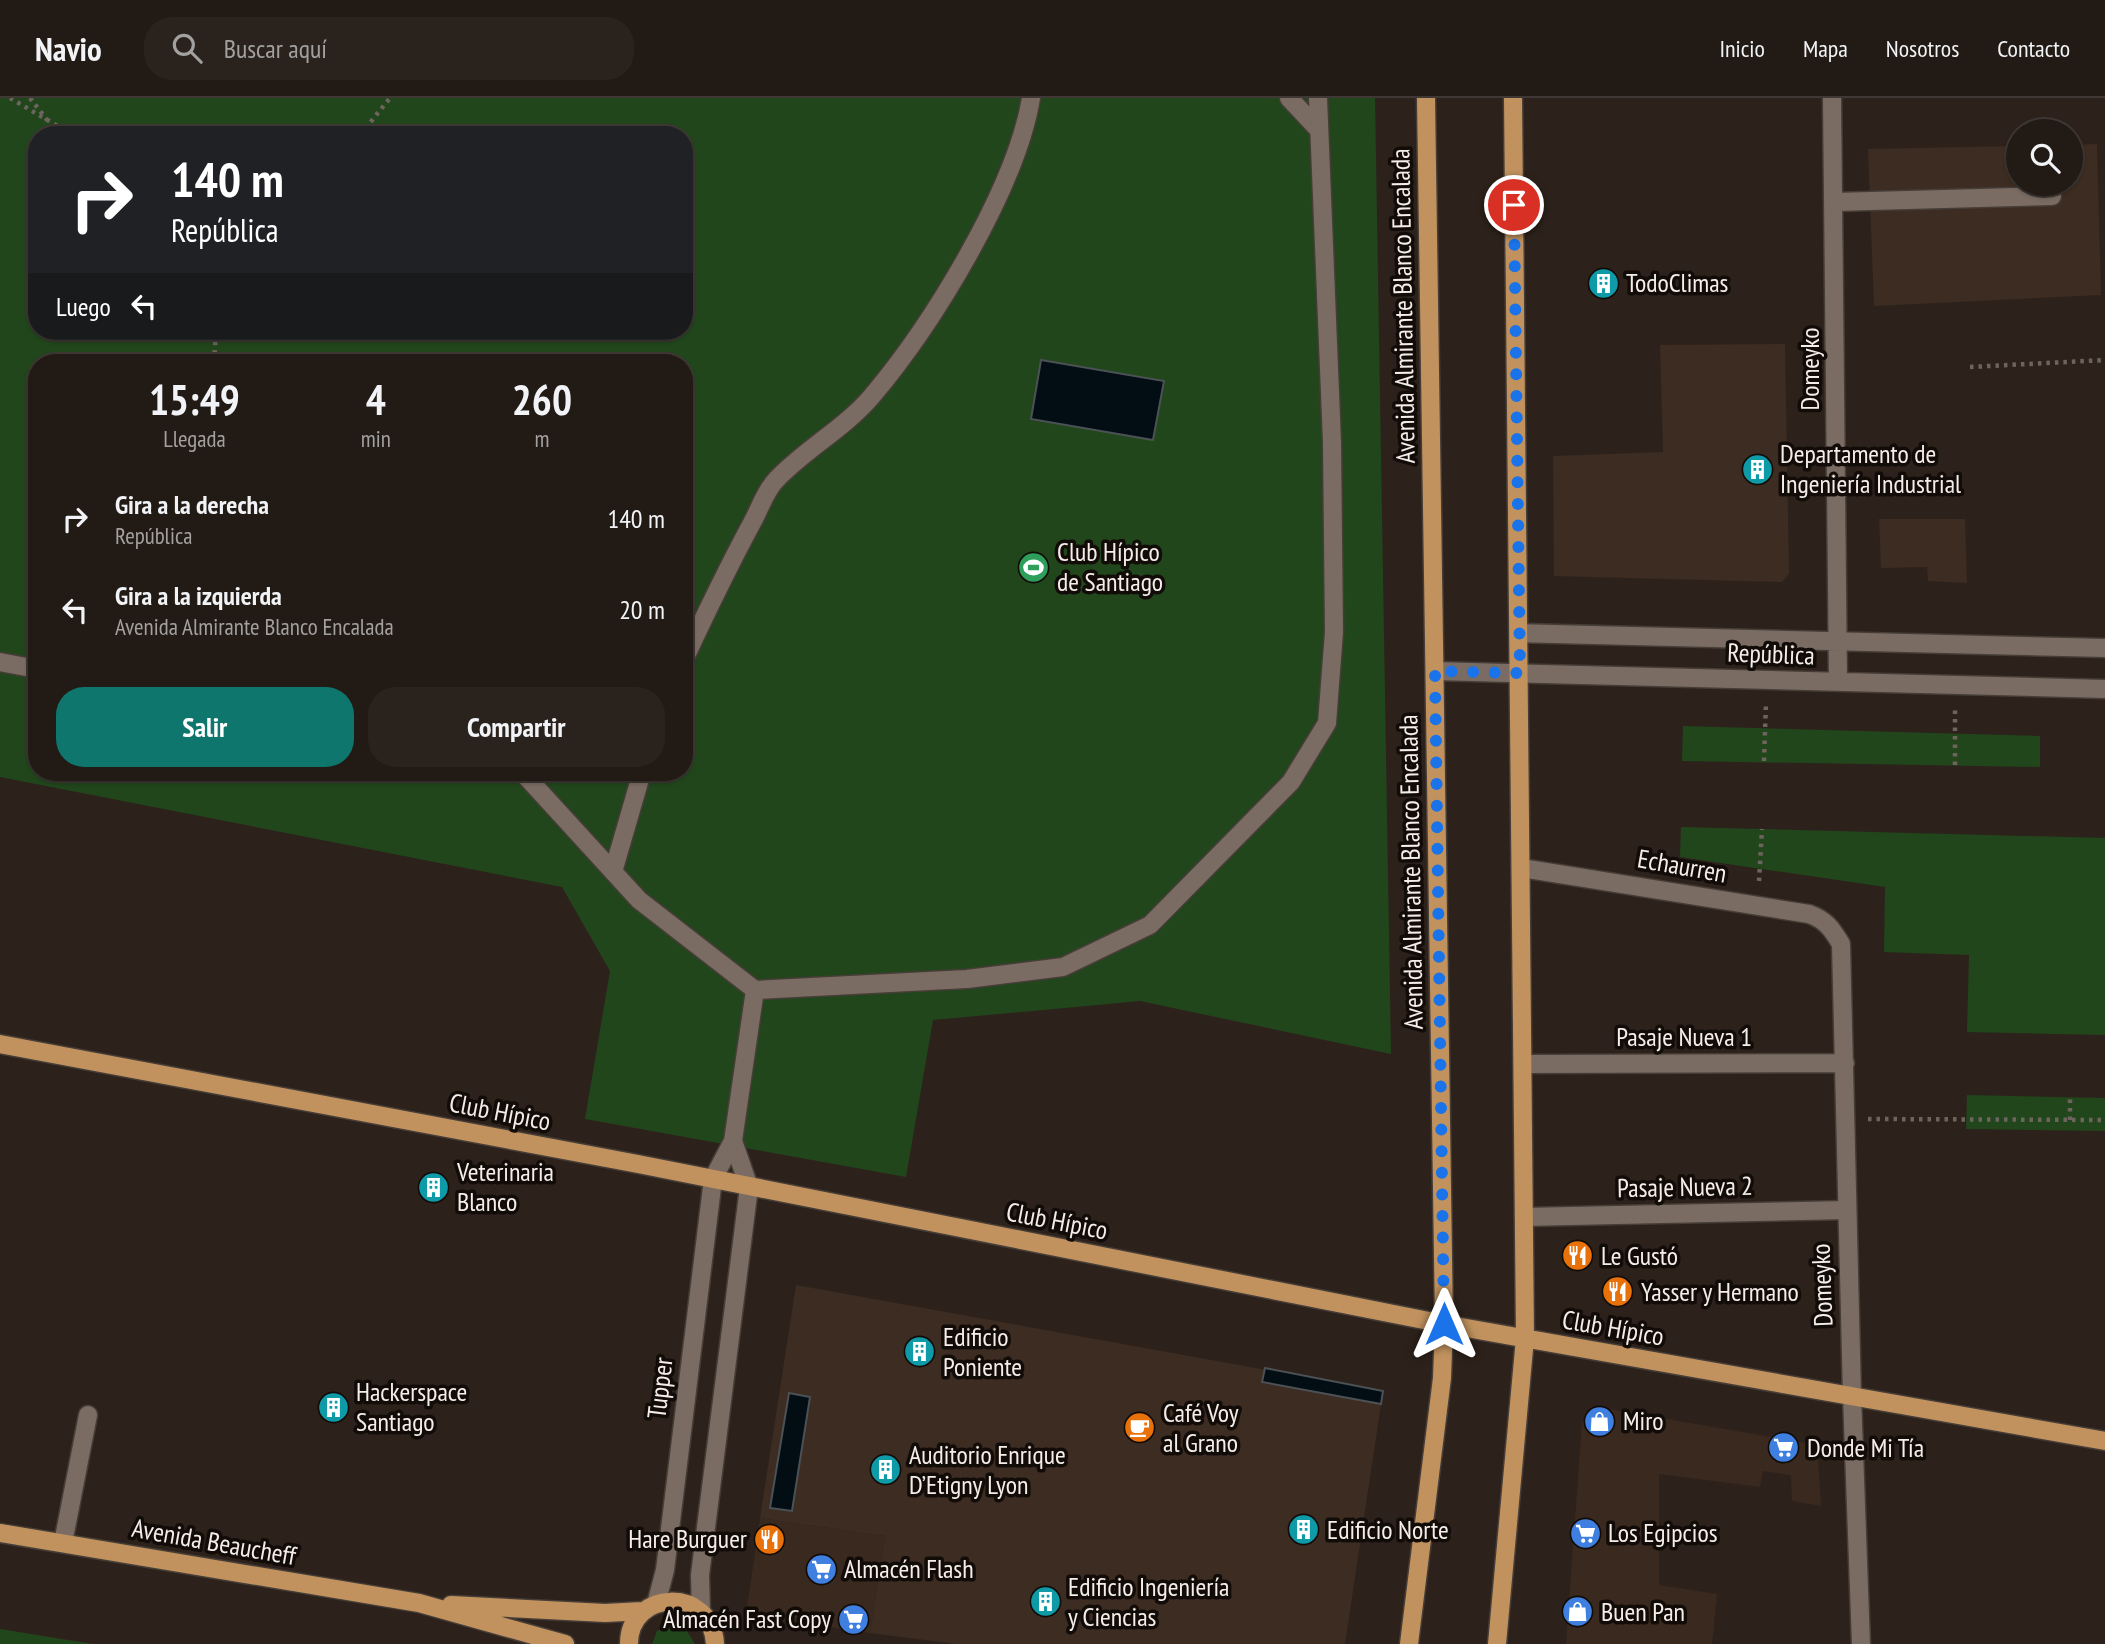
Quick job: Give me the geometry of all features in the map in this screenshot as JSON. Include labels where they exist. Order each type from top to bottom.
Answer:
[{"type":"main road","name":"Avenida Almirante Blanco Encalada","points":[[1409,1644],[1442,1378],[1444,1324],[1426,98]]},
{"type":"main road","points":[[1497,1644],[1525,1338],[1513,98]]},
{"type":"main road","name":"Club Hípico","points":[[0,1044],[713,1179],[1444,1324],[2105,1441]]},
{"type":"main road","name":"Avenida Beaucheff","points":[[0,1533],[419,1603],[565,1644]]},
{"type":"main road","name":"Avenida Beaucheff","points":[[419,1603],[605,1613],[680,1602],[701,1612]]},
{"type":"main road","points":[[629,1644],[634,1624],[650,1608]]},
{"type":"main road","points":[[701,1612],[710,1622],[715,1644]]},
{"type":"street","points":[[693,641],[732,560],[775,481],[846,423],[872,396],[941,302],[988,215],[1026,128],[1031,98]]},
{"type":"street","points":[[1289,98],[1319,130]]},
{"type":"street","points":[[530,781],[639,900],[755,990],[968,979],[1063,967],[1150,925],[1291,782],[1327,723],[1334,632],[1332,442],[1318,98]]},
{"type":"street","name":"Domeyko","points":[[1832,98],[1838,682]]},
{"type":"street","points":[[1835,202],[2052,196]]},
{"type":"street","name":"República","points":[[1519,633],[2105,648]]},
{"type":"street","points":[[0,662],[28,667]]},
{"type":"street","name":"República","points":[[1435,671],[2105,689]]},
{"type":"street","points":[[613,872],[639,781]]},
{"type":"street","name":"Echaurren","points":[[1521,868],[1809,914],[1823,919],[1831,926]]},
{"type":"street","name":"Domeyko","points":[[1831,926],[1841,944],[1861,1644]]},
{"type":"street","points":[[713,1179],[733,1141],[755,990]]},
{"type":"street","name":"Pasaje Nueva 1","points":[[1524,1064],[1845,1063]]},
{"type":"street","points":[[701,1612],[700,1575],[749,1187],[733,1141]]},
{"type":"street","name":"Tupper","points":[[650,1608],[665,1570],[713,1179]]},
{"type":"street","name":"Pasaje Nueva 2","points":[[1524,1217],[1847,1210]]},
{"type":"street","points":[[63,1543],[88,1415]]},
{"type":"path","points":[[10,98],[55,126]]},
{"type":"path","points":[[30,98],[52,126]]},
{"type":"path","points":[[367,126],[390,98]]},
{"type":"path","points":[[1970,367],[2105,360]]},
{"type":"path","points":[[1764,761],[1765,728]]},
{"type":"path","points":[[1955,734],[1955,765]]},
{"type":"path","points":[[1759,869],[1762,829]]},
{"type":"path","points":[[2070,1097],[2070,1120]]},
{"type":"path","points":[[1885,1118],[2105,1120]]},
{"type":"shaded area","points":[[2097,144],[2101,295],[1874,306],[1868,149],[2006,146],[2006,196],[2083,196],[2083,145]]},
{"type":"shaded area","name":"Departamento de Ingeniería Industrial","points":[[1785,344],[1789,574],[1782,582],[1554,576],[1553,456],[1663,452],[1660,345]]},
{"type":"shaded area","points":[[1041,360],[1164,381],[1153,440],[1031,419]]},
{"type":"shaded area","points":[[1879,519],[1965,519],[1967,583],[1928,581],[1927,567],[1881,568]]},
{"type":"shaded area","points":[[796,1285],[1383,1391],[1345,1644],[956,1644],[870,1633],[885,1536],[760,1518]]},
{"type":"shaded area","points":[[1265,1368],[1383,1391],[1381,1404],[1262,1382]]},
{"type":"shaded area","points":[[789,1393],[810,1397],[792,1511],[770,1508]]},
{"type":"shaded area","points":[[1603,1408],[1806,1443],[1818,1459],[1821,1506],[1792,1501],[1791,1475],[1763,1471],[1760,1487],[1659,1474],[1659,1585],[1717,1594],[1712,1644],[1566,1644],[1582,1422]]},
{"type":"shaded area","points":[[760,1518],[885,1536],[870,1633],[746,1615]]},
{"type":"green space","name":"Club Hípico de Santiago","points":[[0,98],[1375,98],[1391,1054],[1140,1001],[933,1020],[906,1177],[585,1119],[610,971],[562,887],[0,777]]},
{"type":"green space","points":[[1683,726],[2040,736],[2040,767],[1682,761]]},
{"type":"green space","points":[[1681,827],[2105,838],[2105,1035],[1967,1032],[1969,955],[1884,952],[1885,887],[1680,857]]},
{"type":"green space","points":[[1967,1095],[2105,1098],[2105,1131],[1966,1129]]},
{"type":"green space","points":[[670,1624],[684,1626],[695,1644],[652,1644],[657,1631]]},
{"type":"green space","points":[[0,1629],[93,1644],[0,1644]]},
{"type":"place","name":"TodoClimas","points":[[1603,283]]},
{"type":"place","name":"Departamento de Ingeniería Industrial","points":[[1757,469]]},
{"type":"place","name":"Club Hípico de Santiago","points":[[1034,567]]},
{"type":"place","name":"Veterinaria Blanco","points":[[434,1187]]},
{"type":"place","name":"Le Gustó","points":[[1578,1256]]},
{"type":"place","name":"Yasser y Hermano","points":[[1618,1292]]},
{"type":"place","name":"Edificio Poniente","points":[[920,1352]]},
{"type":"place","name":"Hackerspace Santiago","points":[[333,1407]]},
{"type":"place","name":"Miro","points":[[1600,1421]]},
{"type":"place","name":"Café Voy al Grano","points":[[1140,1428]]},
{"type":"place","name":"Donde Mi Tía","points":[[1784,1448]]},
{"type":"place","name":"Auditorio Enrique D’Etigny Lyon","points":[[886,1470]]},
{"type":"place","name":"Edificio Norte","points":[[1304,1530]]},
{"type":"place","name":"Los Egipcios","points":[[1585,1533]]},
{"type":"place","name":"Hare Burguer","points":[[770,1539]]},
{"type":"place","name":"Almacén Flash","points":[[821,1569]]},
{"type":"place","name":"Edificio Ingeniería y Ciencias","points":[[1045,1602]]},
{"type":"place","name":"Buen Pan","points":[[1578,1612]]},
{"type":"place","name":"Almacén Fast Copy","points":[[854,1619]]},
{"type":"route","points":[[1444,1324],[1435,671],[1520,673],[1514,205]]}]
